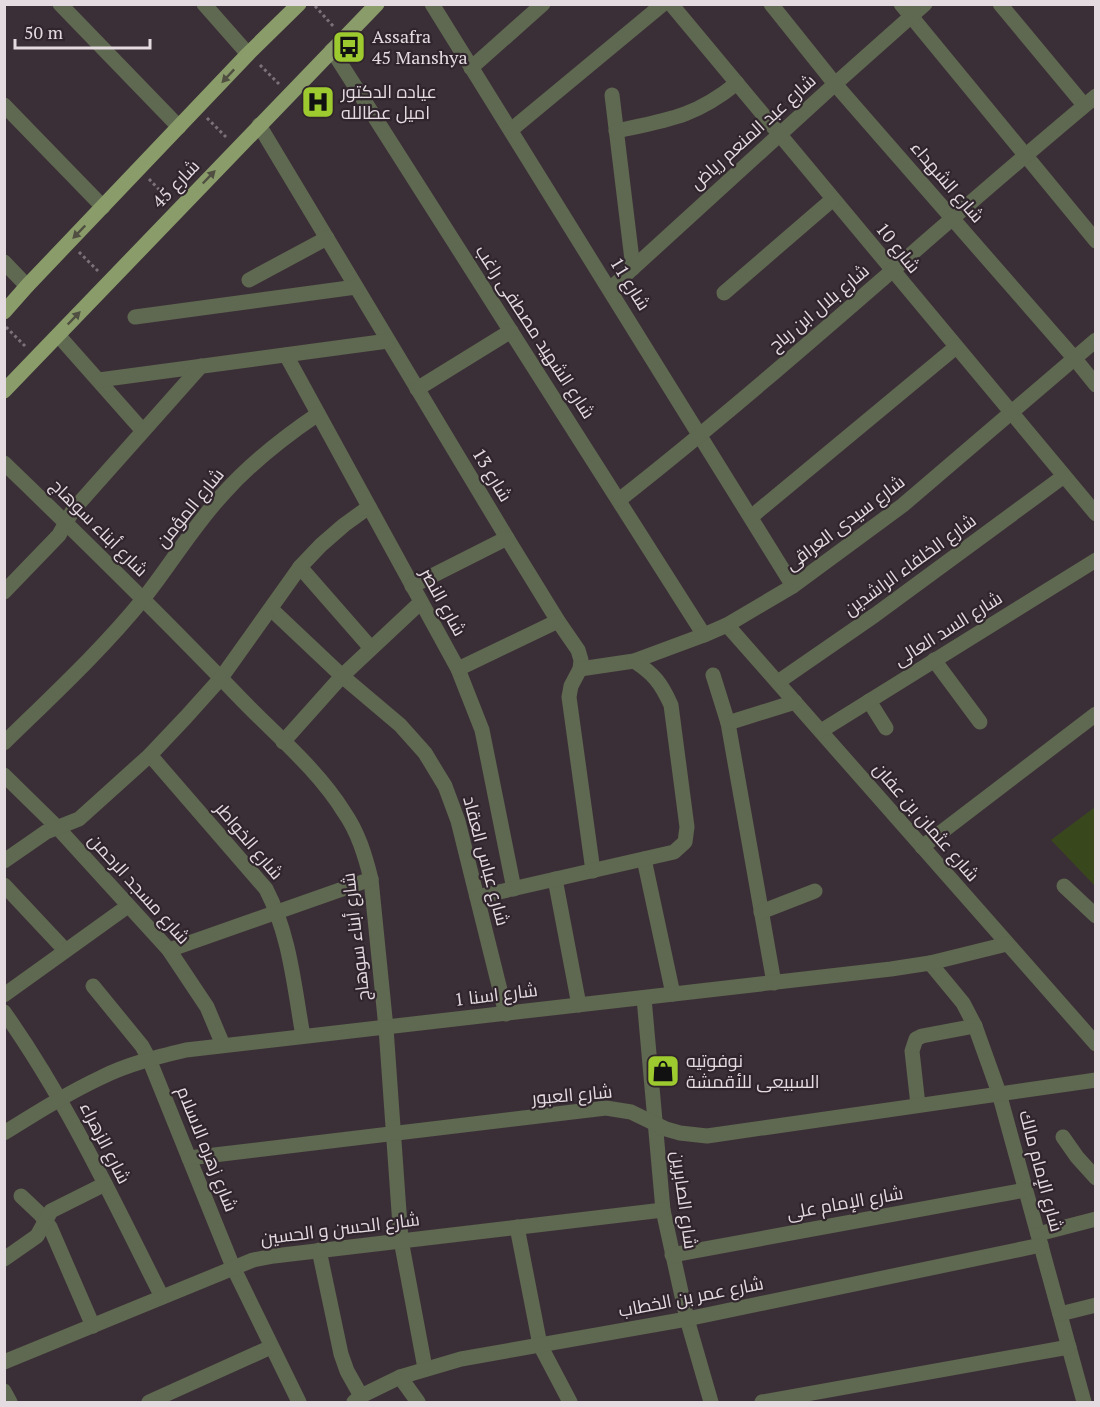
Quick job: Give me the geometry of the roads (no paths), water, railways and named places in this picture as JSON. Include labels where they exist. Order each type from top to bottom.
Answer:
[{"type":"main road","name":"شارع 45","points":[[4,312],[299,4]]},
{"type":"main road","name":"شارع 45","points":[[4,391],[377,4]]},
{"type":"street","points":[[60,4],[179,127]]},
{"type":"street","points":[[204,4],[249,54]]},
{"type":"street","name":"شارع 11","points":[[432,4],[793,586]]},
{"type":"street","points":[[471,68],[543,4]]},
{"type":"street","points":[[511,130],[663,4]]},
{"type":"street","name":"شارع 10","points":[[671,4],[1095,514]]},
{"type":"street","name":"شارع الشهداء","points":[[771,4],[835,84],[1075,359],[1095,385]]},
{"type":"street","points":[[901,4],[1025,155],[1093,232]]},
{"type":"street","name":"شارع عبد المنعم رياض","points":[[610,289],[925,4]]},
{"type":"street","points":[[1000,4],[1090,100]]},
{"type":"street","name":"شارع الشهيد مصطفى راغب","points":[[332,50],[704,635]]},
{"type":"street","points":[[616,131],[675,119],[698,110],[737,83]]},
{"type":"street","points":[[612,95],[633,268]]},
{"type":"street","name":"شارع بلال ابن رباح","points":[[620,500],[701,436],[1090,100]]},
{"type":"street","points":[[4,105],[103,207]]},
{"type":"street","name":"شارع 13","points":[[259,125],[417,389],[578,650],[580,669]]},
{"type":"street","points":[[724,293],[833,199]]},
{"type":"street","points":[[249,280],[327,238]]},
{"type":"street","points":[[4,262],[27,286]]},
{"type":"street","points":[[135,317],[356,287]]},
{"type":"street","points":[[417,389],[511,331]]},
{"type":"street","points":[[58,335],[143,431]]},
{"type":"street","name":"شارع سيدى العراقى","points":[[580,669],[634,661],[704,635],[727,625],[793,586],[903,505],[1095,340]]},
{"type":"street","points":[[99,380],[388,341]]},
{"type":"street","points":[[751,517],[956,347]]},
{"type":"street","name":"شارع النصر","points":[[286,355],[458,669],[472,701],[482,730],[514,889]]},
{"type":"street","points":[[4,591],[59,535],[73,510],[201,366]]},
{"type":"street","name":"شارع المؤمن","points":[[4,742],[94,653],[143,599],[222,495],[251,464],[283,437],[318,414]]},
{"type":"street","name":"شارع أبناء سوهاج","points":[[4,463],[143,599],[324,784],[345,813],[361,845],[371,879],[386,1028],[401,1240],[424,1368]]},
{"type":"street","name":"شارع الخلفاء الراشدين","points":[[778,682],[904,595],[1064,476]]},
{"type":"street","points":[[4,861],[40,835],[79,819],[150,755],[221,678],[300,567],[329,538],[369,507]]},
{"type":"street","points":[[412,586],[507,537]]},
{"type":"street","name":"شارع السد العالى","points":[[821,731],[1095,560]]},
{"type":"street","points":[[300,567],[370,647]]},
{"type":"street","points":[[283,742],[370,647],[421,602]]},
{"type":"street","name":"شارع عباس العقاد","points":[[271,609],[342,676],[400,725],[425,753],[445,786],[458,821],[506,1014]]},
{"type":"street","points":[[458,669],[558,621]]},
{"type":"street","name":"شارع عثمان بن عفان","points":[[727,625],[1095,1044]]},
{"type":"street","points":[[934,660],[980,722]]},
{"type":"street","points":[[477,897],[674,852],[685,842],[687,835],[671,705],[663,687],[651,672],[634,661]]},
{"type":"street","points":[[580,669],[571,686],[569,697],[593,871]]},
{"type":"street","points":[[713,675],[728,723],[774,982]]},
{"type":"street","points":[[869,701],[886,728]]},
{"type":"street","points":[[728,723],[795,702]]},
{"type":"street","points":[[922,847],[1095,714]]},
{"type":"street","name":"شارع الخواطر","points":[[150,755],[266,889],[278,912],[285,934],[303,1036]]},
{"type":"street","name":"شارع مسجد الرحمن","points":[[4,775],[57,827],[170,950],[207,1007],[223,1045]]},
{"type":"street","points":[[644,859],[673,994]]},
{"type":"street","points":[[170,950],[371,879]]},
{"type":"street","points":[[555,879],[579,1005]]},
{"type":"street","points":[[4,885],[65,950]]},
{"type":"street","points":[[1064,886],[1095,916]]},
{"type":"street","points":[[761,912],[815,891]]},
{"type":"street","points":[[4,995],[128,906]]},
{"type":"street","name":"شارع اسنا 1","points":[[4,1133],[60,1098],[104,1076],[149,1059],[186,1050],[930,963],[1007,944]]},
{"type":"street","name":"شارع الإمام مالك","points":[[930,963],[963,1003],[975,1026],[999,1093],[1069,1347],[1087,1397]]},
{"type":"street","name":"شارع زهره الاسلام","points":[[93,986],[142,1046],[149,1059],[233,1267],[299,1402]]},
{"type":"street","name":"شارع الصابرين","points":[[644,998],[663,1210],[687,1319],[711,1402]]},
{"type":"street","name":"شارع الزهراء","points":[[4,1012],[30,1048],[60,1098],[162,1297]]},
{"type":"street","points":[[918,1105],[912,1051],[916,1040],[922,1036],[975,1026]]},
{"type":"street","name":"شارع العبور","points":[[189,1158],[606,1108],[631,1112],[680,1133],[707,1136],[1095,1080]]},
{"type":"street","points":[[1064,1137],[1095,1178]]},
{"type":"street","points":[[4,1259],[37,1236],[45,1220],[56,1207],[105,1184]]},
{"type":"street","name":"شارع الإمام على","points":[[672,1255],[1026,1190]]},
{"type":"street","points":[[21,1197],[45,1220],[93,1326]]},
{"type":"street","name":"شارع الحسن و الحسين","points":[[6,1358],[93,1326],[233,1267],[274,1256],[663,1210]]},
{"type":"street","name":"شارع عمر بن الخطاب","points":[[358,1400],[400,1377],[424,1368],[461,1359],[687,1319],[1039,1240],[1095,1219]]},
{"type":"street","points":[[517,1227],[540,1345],[570,1402]]},
{"type":"street","points":[[319,1250],[341,1354],[358,1400]]},
{"type":"street","points":[[1060,1314],[1095,1305]]},
{"type":"street","points":[[149,1402],[271,1347]]},
{"type":"street","points":[[762,1402],[1069,1347]]},
{"type":"street","points":[[400,1377],[418,1402]]},
{"type":"street","points":[[4,1391],[10,1402]]},
{"type":"place","name":"Assafra 45 Manshya","points":[[349,47]]},
{"type":"place","name":"عياده الدكتور اميل عطالله","points":[[318,102]]},
{"type":"place","name":"نوفوتيه السبيعى للأقمشة","points":[[663,1071]]}]
